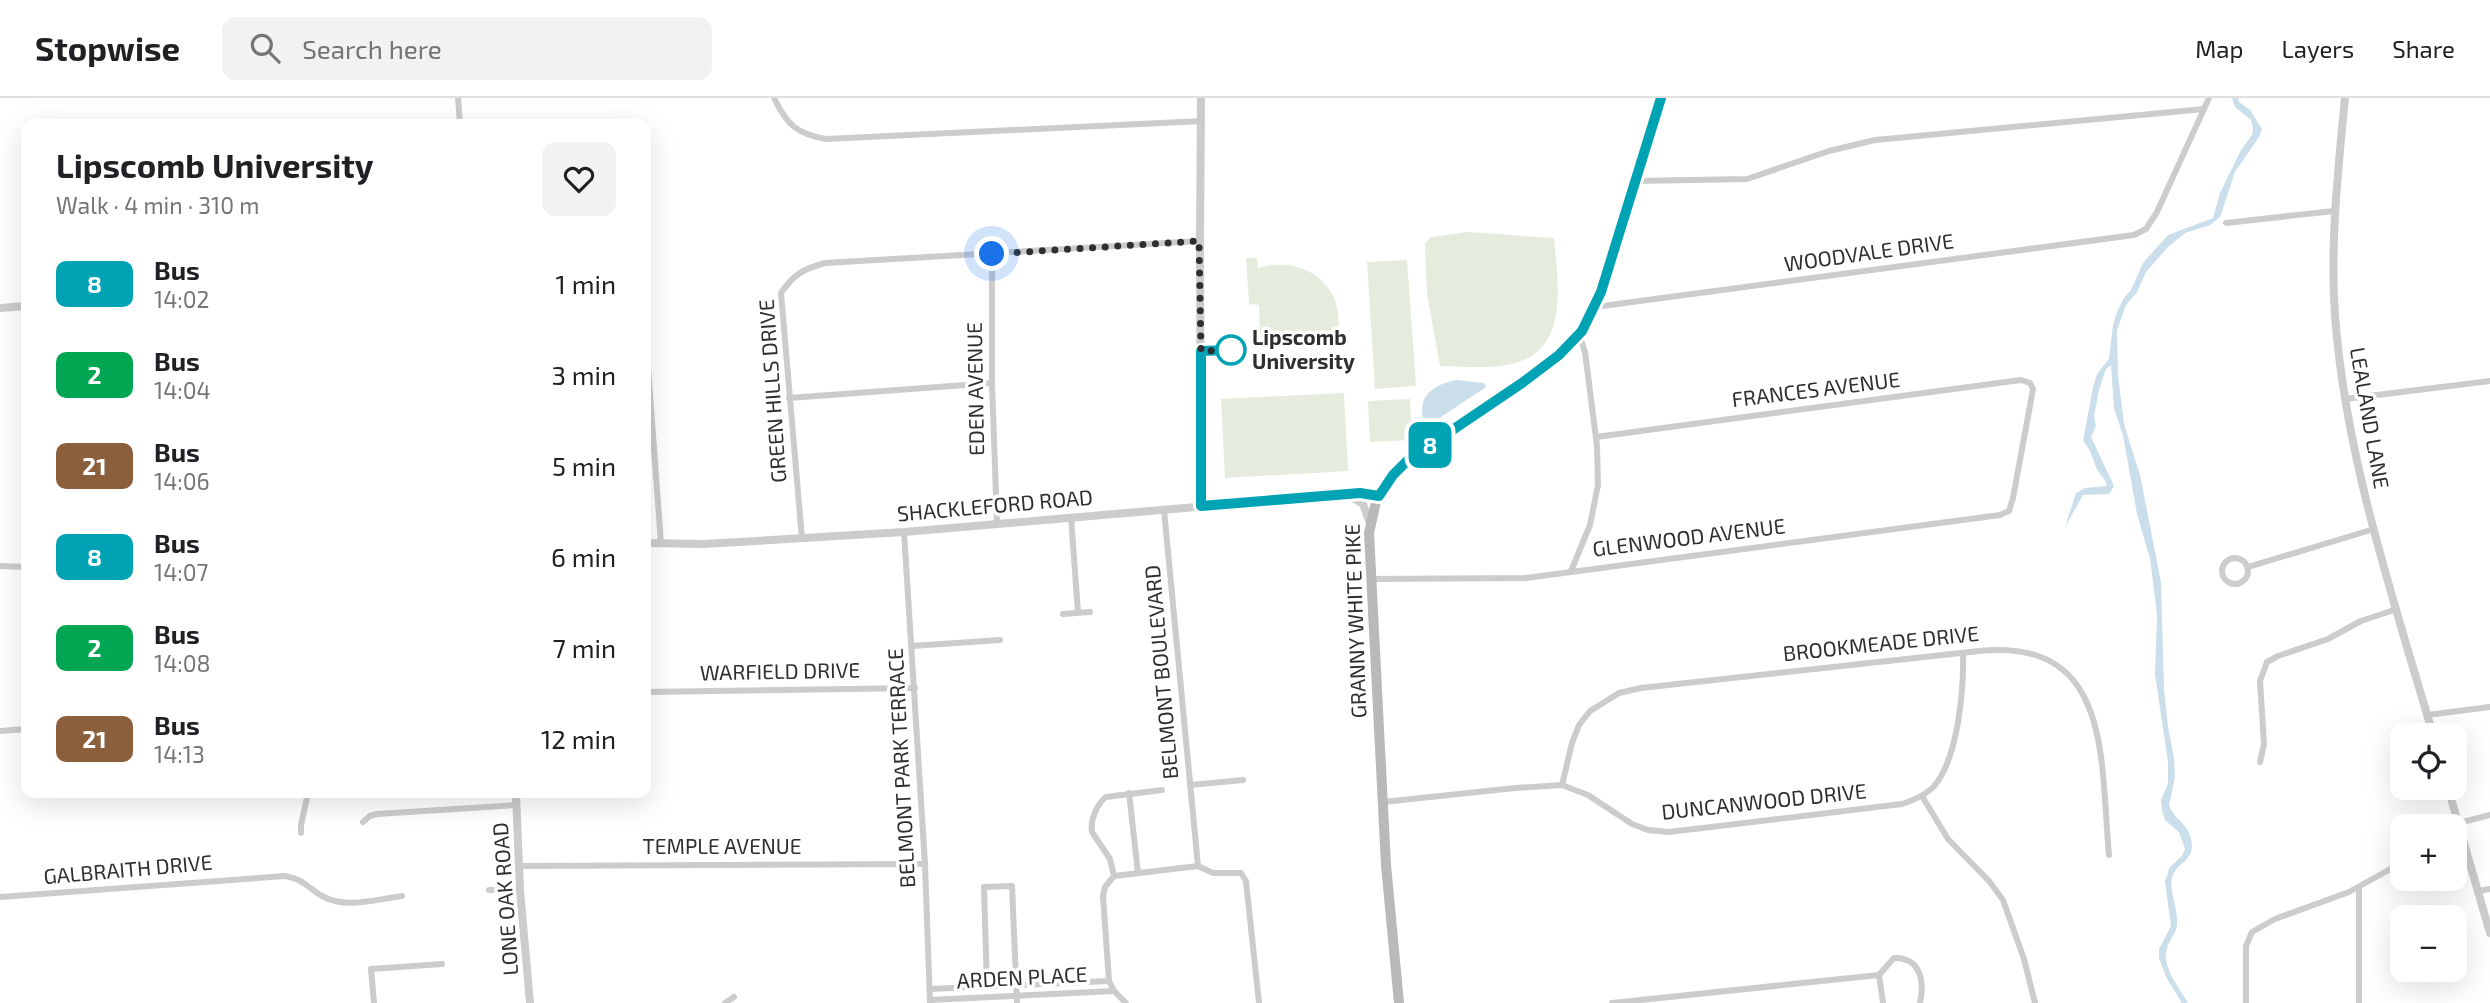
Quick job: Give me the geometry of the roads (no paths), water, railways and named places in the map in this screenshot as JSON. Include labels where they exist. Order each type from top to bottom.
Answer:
[{"type":"main road","name":"GRANNY WHITE PIKE","points":[[1399,1003],[1383,802],[1370,523],[1379,496],[1393,475],[1408,460],[1522,383],[1559,355],[1579,334],[1595,307],[1661,98]]},
{"type":"street","points":[[458,98],[460,119]]},
{"type":"street","points":[[774,98],[784,119],[806,136],[826,139],[1202,121]]},
{"type":"street","points":[[1201,98],[1201,506]]},
{"type":"street","points":[[1635,181],[1747,179],[1829,151],[1875,140],[2204,109],[2209,98]]},
{"type":"street","name":"LEALAND LANE","points":[[2345,98],[2334,211],[2335,315],[2344,399],[2374,528],[2429,723]]},
{"type":"street","name":"WOODVALE DRIVE","points":[[1595,307],[2127,237],[2147,229],[2204,109]]},
{"type":"street","points":[[2226,223],[2334,211]]},
{"type":"street","name":"GREEN HILLS DRIVE","points":[[802,539],[782,293],[792,277],[825,263],[1199,241]]},
{"type":"street","name":"EDEN AVENUE","points":[[992,254],[992,383],[998,523]]},
{"type":"street","points":[[0,308],[21,306]]},
{"type":"street","points":[[1571,571],[1590,525],[1597,497],[1596,437],[1585,352],[1579,334]]},
{"type":"street","name":"FRANCES AVENUE","points":[[1596,437],[2017,381],[2027,382],[2033,392],[2009,511]]},
{"type":"street","points":[[2344,399],[2490,381]]},
{"type":"street","points":[[789,398],[992,383]]},
{"type":"street","points":[[651,408],[661,543]]},
{"type":"street","name":"SHACKLEFORD ROAD","points":[[651,542],[704,544],[802,539],[1360,493],[1379,496]]},
{"type":"street","points":[[1347,494],[1363,504],[1370,523]]},
{"type":"street","name":"BELMONT BOULEVARD","points":[[1164,510],[1198,866]]},
{"type":"street","name":"GLENWOOD AVENUE","points":[[1371,579],[1510,579],[1991,516],[2009,511]]},
{"type":"street","points":[[1071,517],[1078,612]]},
{"type":"street","points":[[2248,567],[2374,528]]},
{"type":"street","name":"BELMONT PARK TERRACE","points":[[904,531],[925,864],[930,1001]]},
{"type":"street","points":[[2232,558],[2242,559],[2248,567],[2247,578],[2239,584],[2228,582],[2223,575],[2223,565],[2232,558]]},
{"type":"street","points":[[0,566],[21,567]]},
{"type":"street","points":[[2260,762],[2264,741],[2260,681],[2265,665],[2277,656],[2328,639],[2361,621],[2397,609]]},
{"type":"street","points":[[1063,614],[1090,612]]},
{"type":"street","points":[[912,646],[1000,640]]},
{"type":"street","name":"BROOKMEADE DRIVE","points":[[1562,785],[1579,725],[1590,711],[1619,693],[1641,688],[2000,649],[2027,652],[2060,666],[2077,684],[2089,703],[2097,730],[2109,855]]},
{"type":"street","points":[[1963,653],[1960,701],[1950,754],[1940,778],[1922,796],[1948,839],[1989,881],[2003,900],[2024,959],[2035,1003]]},
{"type":"street","points":[[2256,659],[2265,665]]},
{"type":"street","name":"WARFIELD DRIVE","points":[[651,692],[915,688]]},
{"type":"street","points":[[2427,715],[2490,707]]},
{"type":"street","points":[[0,731],[21,729]]},
{"type":"street","points":[[1190,785],[1243,780]]},
{"type":"street","name":"DUNCANWOOD DRIVE","points":[[1383,802],[1562,785],[1588,795],[1640,828],[1670,832],[1881,807],[1908,802],[1922,796]]},
{"type":"street","points":[[1114,876],[1110,859],[1092,832],[1091,826],[1103,799],[1110,795],[1162,790]]},
{"type":"street","points":[[1129,793],[1138,873]]},
{"type":"street","points":[[301,833],[307,798]]},
{"type":"street","name":"LONE OAK ROAD","points":[[516,798],[520,890],[530,1003]]},
{"type":"street","points":[[363,822],[377,814],[517,805]]},
{"type":"street","points":[[2467,825],[2490,815]]},
{"type":"street","points":[[2467,857],[2490,933]]},
{"type":"street","name":"TEMPLE AVENUE","points":[[520,866],[925,864]]},
{"type":"street","points":[[1126,1003],[1117,1000],[1110,981],[1102,896],[1105,887],[1114,876],[1198,866],[1213,873],[1238,872],[1244,877],[1259,1003]]},
{"type":"street","points":[[2246,1003],[2246,946],[2252,932],[2275,919],[2359,887],[2390,869]]},
{"type":"street","name":"GALBRAITH DRIVE","points":[[0,897],[285,876],[299,878],[322,896],[335,901],[349,903],[402,896]]},
{"type":"street","points":[[987,987],[984,887],[1012,886],[1017,999]]},
{"type":"street","points":[[2359,887],[2359,1003]]},
{"type":"street","points":[[2478,891],[2490,889]]},
{"type":"street","points":[[489,890],[520,890]]},
{"type":"street","points":[[1612,1003],[1879,975],[1894,958],[1910,960],[1915,964],[1919,974],[1920,1003]]},
{"type":"street","points":[[373,1003],[371,969],[442,964]]},
{"type":"street","points":[[1879,975],[1883,1003]]},
{"type":"street","name":"ARDEN PLACE","points":[[930,989],[1110,981]]},
{"type":"street","name":"ARDEN PLACE","points":[[930,1001],[1017,999],[1114,991]]},
{"type":"street","points":[[725,1003],[734,997]]},
{"type":"water","points":[[2232,98],[2238,98],[2239,102],[2250,110],[2262,129],[2235,172],[2220,217],[2210,225],[2185,233],[2168,247],[2146,272],[2137,292],[2126,305],[2117,330],[2118,375],[2124,424],[2140,475],[2161,582],[2164,689],[2175,777],[2169,805],[2189,832],[2192,846],[2189,855],[2172,877],[2177,924],[2166,956],[2172,977],[2188,1003],[2182,1003],[2167,979],[2159,958],[2159,949],[2171,926],[2165,881],[2170,867],[2182,856],[2185,849],[2179,832],[2165,820],[2162,811],[2161,800],[2168,784],[2168,762],[2155,674],[2157,616],[2150,559],[2137,514],[2123,435],[2114,409],[2111,365],[2106,369],[2099,390],[2094,416],[2096,426],[2091,437],[2114,486],[2109,494],[2083,495],[2065,527],[2076,493],[2085,488],[2107,486],[2083,441],[2097,374],[2109,359],[2117,312],[2143,263],[2168,235],[2213,218],[2220,193],[2241,150],[2252,135],[2251,120],[2235,107]]},
{"type":"water","points":[[1457,380],[1484,383],[1486,387],[1441,417],[1424,422],[1422,405],[1428,393],[1434,388]]},
{"type":"place","name":"Lipscomb University","points":[[1231,350]]}]
